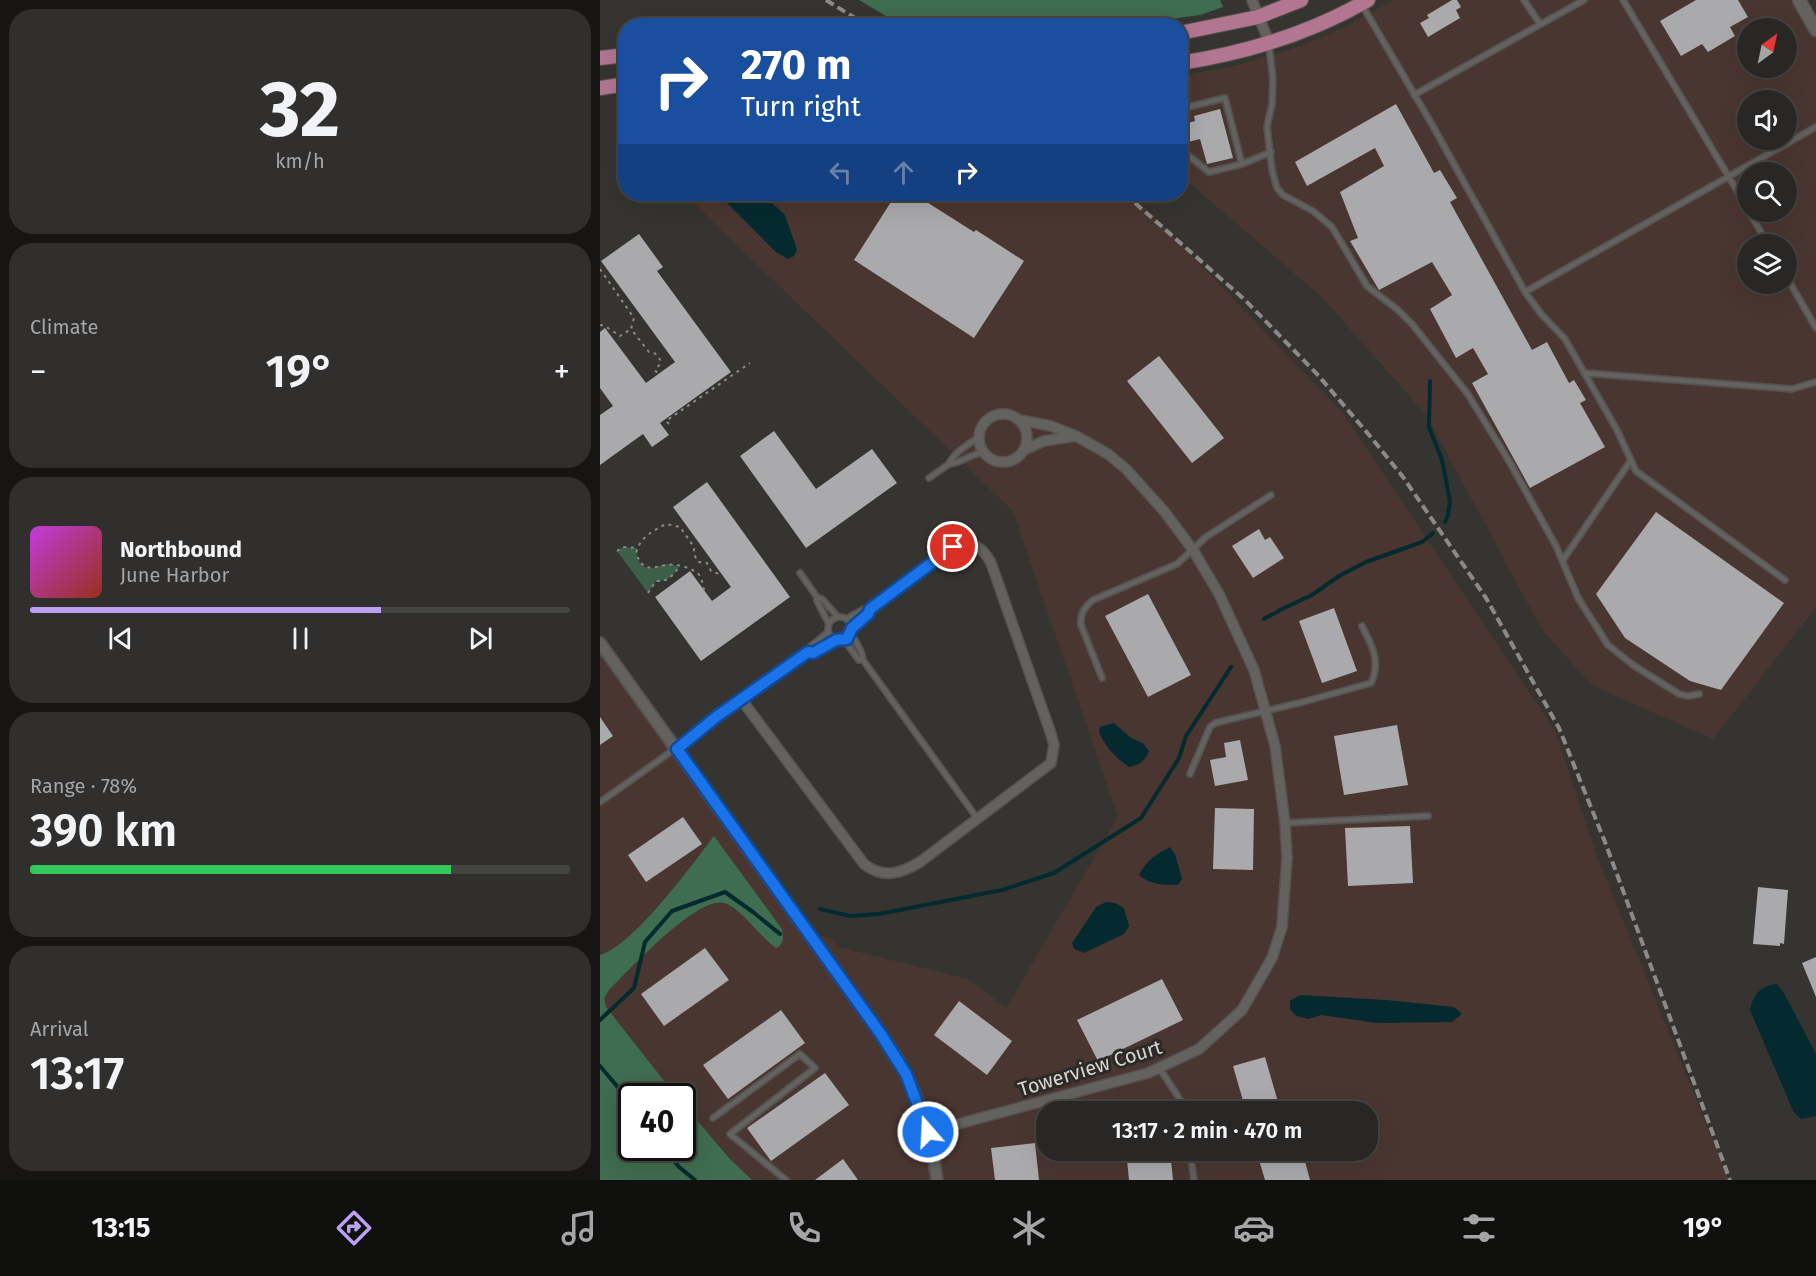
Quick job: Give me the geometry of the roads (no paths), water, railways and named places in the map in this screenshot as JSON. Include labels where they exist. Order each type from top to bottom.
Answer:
[{"type":"main road","points":[[1188,31],[1258,17],[1301,0]]},
{"type":"main road","points":[[1799,0],[1816,30]]},
{"type":"main road","points":[[1188,61],[1246,50],[1311,27],[1364,2]]},
{"type":"main road","points":[[600,58],[618,56]]},
{"type":"main road","points":[[600,88],[618,85]]},
{"type":"street","points":[[1252,0],[1269,42]]},
{"type":"street","points":[[1024,450],[1027,434],[1020,420],[1006,414],[998,414],[985,422],[979,437],[984,452],[997,461],[1005,462],[1044,441],[1076,436]]},
{"type":"street","name":"Towerview Court","points":[[928,1132],[1160,1069],[1199,1049],[1242,1010],[1268,966],[1277,943],[1283,917],[1287,858],[1275,746],[1254,670],[1219,594],[1193,550],[1164,511],[1126,469],[1108,454],[1076,436],[1051,426],[1020,420]]},
{"type":"street","points":[[741,699],[864,864],[874,872],[890,874],[904,872],[1052,763],[1054,745],[1051,734],[991,563],[979,547],[970,544],[953,547],[870,609]]},
{"type":"street","points":[[600,643],[890,1046],[906,1074],[928,1132],[937,1180]]},
{"type":"lane","points":[[1524,0],[1540,24]]},
{"type":"lane","points":[[1414,95],[1584,0]]},
{"type":"lane","points":[[1623,0],[1737,190]]},
{"type":"lane","points":[[1364,2],[1526,292],[1542,315],[1565,339],[1617,430],[1636,471],[1785,580]]},
{"type":"lane","points":[[1269,42],[1274,80],[1267,127],[1272,170],[1277,188],[1283,195],[1313,211],[1332,227],[1366,286],[1398,310],[1412,324],[1467,393],[1509,461],[1563,560],[1578,598],[1613,651],[1679,694],[1688,696],[1699,694]]},
{"type":"lane","points":[[1188,107],[1225,98],[1242,164]]},
{"type":"lane","points":[[1526,292],[1816,128]]},
{"type":"lane","points":[[1188,155],[1209,172],[1242,164],[1271,152]]},
{"type":"lane","points":[[1796,294],[1816,328]]},
{"type":"lane","points":[[1584,373],[1792,389],[1816,382]]},
{"type":"lane","points":[[929,478],[949,464],[951,459],[979,437]]},
{"type":"lane","points":[[949,464],[955,464],[972,454],[984,452]]},
{"type":"lane","points":[[1563,560],[1631,460]]},
{"type":"lane","points":[[1102,678],[1081,625],[1081,615],[1085,607],[1093,600],[1177,564],[1206,537],[1271,495]]},
{"type":"lane","points":[[800,573],[817,597],[822,599],[838,617],[846,619],[864,609],[870,609],[844,640],[836,640],[813,653],[808,652]]},
{"type":"lane","points":[[600,802],[677,749],[741,699],[808,652],[810,647],[828,632],[829,624],[817,602],[817,597]]},
{"type":"lane","points":[[829,624],[838,617]]},
{"type":"lane","points":[[846,619],[863,660],[977,818]]},
{"type":"lane","points":[[1190,774],[1210,727],[1215,723],[1371,683],[1376,666],[1375,650],[1362,626]]},
{"type":"lane","points":[[828,632],[836,640]]},
{"type":"lane","points":[[844,640],[859,660],[863,660]]},
{"type":"lane","points":[[1285,823],[1428,816]]},
{"type":"lane","points":[[713,1118],[800,1054],[815,1068],[730,1134],[786,1180]]},
{"type":"lane","points":[[1160,1069],[1181,1101]]},
{"type":"lane","points":[[1191,1161],[1194,1180]]},
{"type":"water","points":[[725,201],[770,201],[785,215],[797,250],[794,256],[788,259],[776,252]]},
{"type":"water","points":[[1114,723],[1131,738],[1143,743],[1149,751],[1139,764],[1129,767],[1115,756],[1105,743],[1099,732],[1100,727]]},
{"type":"water","points":[[1170,847],[1175,854],[1182,879],[1178,885],[1152,883],[1139,875],[1152,858]]},
{"type":"water","points":[[1106,902],[1115,903],[1124,908],[1129,926],[1124,934],[1084,953],[1074,949],[1072,943],[1096,907]]},
{"type":"water","points":[[1777,984],[1816,1054],[1816,1116],[1801,1119],[1794,1113],[1750,1010],[1753,1000],[1762,989]]},
{"type":"water","points":[[1300,995],[1454,1007],[1462,1014],[1452,1022],[1377,1023],[1321,1015],[1309,1019],[1296,1016],[1290,1009],[1290,1001]]},
{"type":"waterway","points":[[1430,381],[1429,427],[1442,460],[1450,501],[1445,522]]},
{"type":"waterway","points":[[1264,619],[1312,595],[1339,576],[1366,562],[1422,542],[1433,533]]},
{"type":"waterway","points":[[820,909],[850,916],[879,914],[1002,890],[1054,873],[1141,818],[1179,758],[1186,736],[1231,667]]},
{"type":"waterway","points":[[600,1020],[634,988],[645,942],[672,911],[725,892],[780,934]]},
{"type":"waterway","points":[[600,1066],[618,1087]]},
{"type":"waterway","points":[[674,1161],[695,1180]]},
{"type":"railway","points":[[826,0],[855,18]]},
{"type":"railway","points":[[1133,201],[1245,300],[1317,374],[1403,477],[1486,598],[1559,728],[1605,842],[1730,1180]]}]
